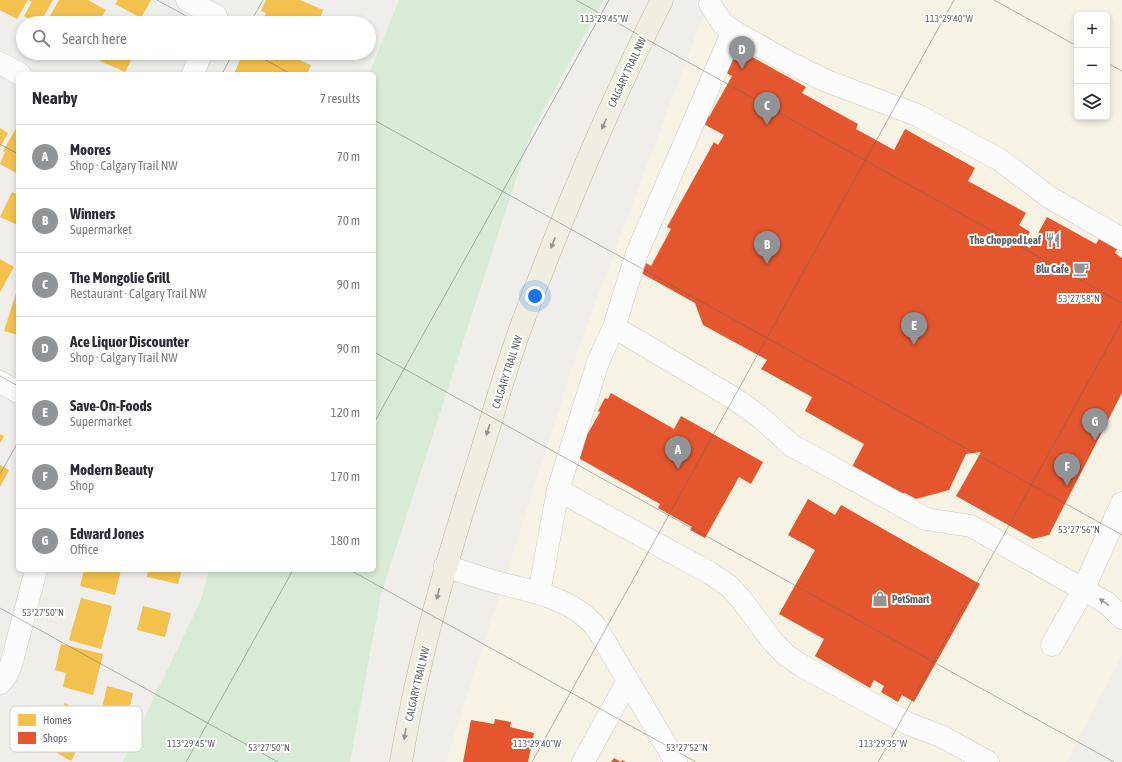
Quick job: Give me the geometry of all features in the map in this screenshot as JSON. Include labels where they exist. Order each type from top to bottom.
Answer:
[{"type":"highway","name":"CALGARY TRAIL NW","points":[[401,762],[407,723],[445,566],[527,312],[568,206],[630,64],[662,0]]},
{"type":"street","points":[[187,0],[217,13]]},
{"type":"street","points":[[710,4],[722,23],[733,31],[824,80],[917,115],[1000,160],[1049,197],[1122,239]]},
{"type":"street","points":[[539,593],[558,490],[598,362],[614,327],[637,253],[733,31]]},
{"type":"street","points":[[194,72],[198,60]]},
{"type":"street","points":[[0,63],[16,72]]},
{"type":"street","points":[[614,327],[734,399],[791,444],[926,518],[970,526],[1107,603],[1122,618]]},
{"type":"street","points":[[0,382],[16,391]]},
{"type":"street","points":[[558,490],[710,573],[729,586],[773,642],[786,655],[802,666],[909,724],[943,736],[988,762]]},
{"type":"street","points":[[1052,645],[1083,590],[1122,502]]},
{"type":"street","points":[[445,566],[477,577],[539,593],[562,602],[580,612],[592,622],[676,762]]},
{"type":"street","points":[[0,683],[6,676],[11,664],[35,572]]},
{"type":"street","points":[[583,762],[628,681]]},
{"type":"shaded area","points":[[712,0],[1122,0],[1122,655],[1067,762],[446,762],[580,344],[705,11]]},
{"type":"green space","points":[[399,0],[604,0],[531,133],[381,594],[350,762],[123,762],[128,752],[142,752],[142,723],[201,600],[208,572],[376,572],[376,72],[370,72],[376,60]]},
{"type":"building: Homes","points":[[0,0],[28,0],[19,16],[16,16],[16,18],[0,10]]},
{"type":"building: Homes","points":[[28,0],[53,0],[44,16],[24,16],[32,2]]},
{"type":"building: Homes","points":[[59,0],[88,0],[106,10],[102,16],[50,16]]},
{"type":"building: Homes","points":[[118,0],[151,0],[142,16],[137,16],[115,4]]},
{"type":"building: Homes","points":[[266,0],[300,0],[323,10],[321,16],[265,16],[266,13],[261,11]]},
{"type":"building: Homes","points":[[100,60],[131,60],[125,72]]},
{"type":"building: Homes","points":[[240,60],[299,60],[311,65],[308,72],[235,72]]},
{"type":"building: Homes","points":[[0,128],[8,133],[0,147]]},
{"type":"building: Homes","points":[[16,128],[16,173],[0,164],[5,152],[3,151]]},
{"type":"building: Homes","points":[[12,192],[16,194],[16,224],[0,217]]},
{"type":"building: Homes","points":[[0,259],[14,267],[0,292]]},
{"type":"building: Homes","points":[[16,293],[16,334],[4,331]]},
{"type":"building: Homes","points":[[0,434],[4,436],[0,443]]},
{"type":"building: Homes","points":[[0,465],[9,470],[0,487]]},
{"type":"building: Homes","points":[[84,572],[121,572],[115,595],[80,586]]},
{"type":"building: Homes","points":[[148,572],[181,572],[178,584],[147,577]]},
{"type":"building: Homes","points":[[81,598],[112,606],[101,649],[69,640]]},
{"type":"building: Homes","points":[[143,606],[171,613],[165,637],[137,630]]},
{"type":"building: Homes","points":[[61,644],[103,654],[93,695],[63,687],[66,673],[55,670]]},
{"type":"building: Homes","points":[[107,686],[133,693],[130,706],[102,706]]},
{"type":"building: Homes","points":[[65,703],[70,706],[63,706]]},
{"type":"building: Homes","points":[[55,752],[76,752],[71,761]]},
{"type":"building: Shops","points":[[736,48],[806,87],[802,93],[858,124],[856,129],[894,150],[905,129],[975,168],[968,181],[1026,213],[1019,225],[1030,232],[1023,244],[1030,248],[1047,217],[1096,244],[1099,239],[1117,249],[1115,253],[1122,258],[1122,393],[1049,535],[1033,539],[956,496],[981,452],[966,454],[949,490],[916,499],[905,493],[901,494],[852,467],[864,444],[805,411],[812,397],[761,369],[767,360],[703,325],[695,303],[641,273],[646,263],[651,266],[671,229],[667,227],[714,142],[718,145],[724,135],[700,122],[704,114],[709,117],[732,76],[723,71]]},
{"type":"building: Shops","points":[[611,393],[674,429],[681,416],[763,462],[751,484],[739,477],[705,538],[690,530],[692,527],[658,508],[660,504],[575,456],[600,412],[598,411],[605,398],[608,399]]},
{"type":"building: Shops","name":"PetSmart","points":[[808,499],[835,515],[841,505],[980,584],[914,702],[902,695],[898,702],[881,692],[884,686],[874,680],[870,688],[815,656],[824,639],[779,614],[815,550],[788,535]]},
{"type":"building: Shops","points":[[495,719],[511,722],[510,727],[534,733],[528,762],[463,762],[471,720],[494,724]]},
{"type":"building: Shops","points":[[614,758],[621,762],[611,762]]},
{"type":"place","name":"Ace Liquor Discounter","points":[[742,69]]},
{"type":"place","name":"The Mongolie Grill","points":[[767,125]]},
{"type":"place","name":"The Chopped Leaf","points":[[1053,240]]},
{"type":"place","name":"Winners","points":[[767,264]]},
{"type":"place","name":"Blu Cafe","points":[[1081,269]]},
{"type":"place","name":"Save-On-Foods","points":[[914,345]]},
{"type":"place","name":"Edward Jones","points":[[1095,441]]},
{"type":"place","name":"Moores","points":[[678,469]]},
{"type":"place","name":"Modern Beauty","points":[[1067,486]]},
{"type":"place","name":"PetSmart","points":[[880,599]]}]
